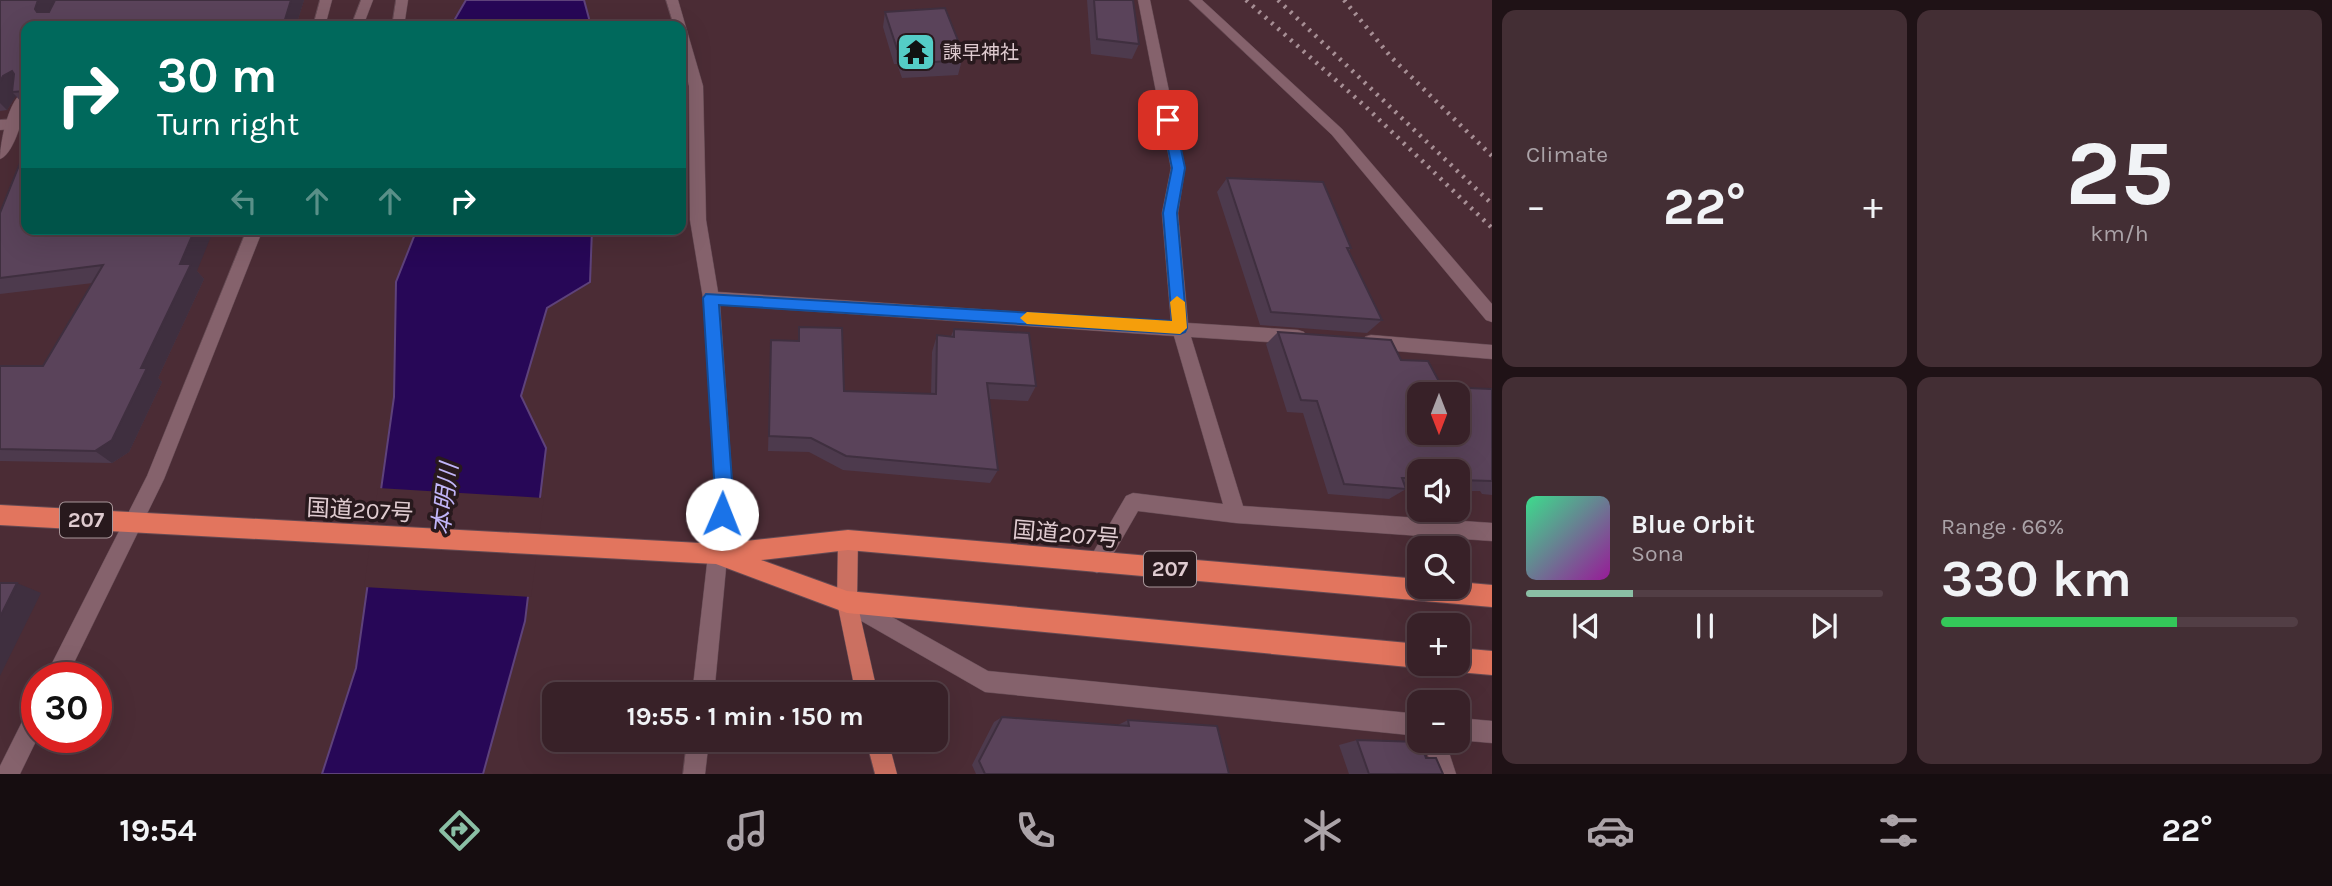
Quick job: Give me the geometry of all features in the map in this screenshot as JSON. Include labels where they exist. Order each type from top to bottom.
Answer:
[{"type":"highway","name":"国道207号","points":[[0,515],[172,527],[709,554],[848,540],[1492,596]]},
{"type":"highway","name":"国道207号","points":[[709,554],[847,602],[1407,655]]},
{"type":"highway","points":[[1470,661],[1492,663]]},
{"type":"main road","points":[[848,540],[847,602],[864,682]]},
{"type":"main road","points":[[880,752],[886,774]]},
{"type":"street","points":[[320,21],[326,0]]},
{"type":"street","points":[[359,21],[368,0]]},
{"type":"street","points":[[399,21],[402,0]]},
{"type":"street","points":[[672,0],[678,21]]},
{"type":"street","points":[[1144,0],[1178,168],[1170,213],[1180,328],[1236,514]]},
{"type":"street","points":[[1195,0],[1337,132],[1492,315]]},
{"type":"street","points":[[686,50],[696,86],[698,220],[711,298],[724,494],[709,554],[704,682]]},
{"type":"street","points":[[0,154],[21,106]]},
{"type":"street","points":[[63,662],[155,479],[253,235]]},
{"type":"street","points":[[711,298],[1315,338]]},
{"type":"street","points":[[1356,341],[1492,352]]},
{"type":"street","points":[[1097,563],[1133,502],[1236,514],[1492,532]]},
{"type":"street","points":[[847,602],[985,681],[1407,724]]},
{"type":"street","points":[[1470,730],[1492,732]]},
{"type":"street","points":[[8,774],[21,748]]},
{"type":"street","points":[[694,774],[697,752]]},
{"type":"street","points":[[1438,753],[1445,774]]},
{"type":"water","points":[[466,0],[584,0],[590,21],[454,21]]},
{"type":"water","name":"本明川","points":[[415,235],[592,235],[590,282],[547,308],[521,396],[546,448],[525,621],[483,774],[322,774],[356,668],[394,397],[396,282]]},
{"type":"pier","points":[[378,488],[544,498],[531,597],[364,587]]},
{"type":"building","points":[[0,0],[38,0],[35,9],[37,12],[49,12],[55,0],[291,0],[285,21],[21,21],[21,91],[12,92],[12,71],[3,76],[0,82]]},
{"type":"building","points":[[1094,0],[1133,0],[1139,44],[1097,39]]},
{"type":"building","points":[[945,8],[961,48],[958,48],[962,60],[905,64],[885,12]]},
{"type":"building","points":[[21,160],[21,235],[192,235],[180,264],[191,264],[141,368],[147,368],[112,440],[95,451],[0,449],[0,366],[43,366],[103,265],[0,278],[0,213]]},
{"type":"building","points":[[1227,178],[1323,182],[1351,248],[1347,248],[1382,320],[1271,312]]},
{"type":"building","points":[[799,327],[842,328],[844,391],[936,394],[937,335],[954,337],[954,329],[1029,333],[1036,386],[987,383],[998,470],[846,456],[811,438],[769,436],[771,340],[799,341]]},
{"type":"building","points":[[1278,332],[1391,340],[1401,360],[1428,361],[1439,382],[1407,382],[1407,445],[1470,445],[1470,388],[1492,389],[1492,481],[1470,480],[1470,459],[1407,459],[1407,478],[1402,478],[1406,489],[1344,484],[1317,401],[1301,400]]},
{"type":"building","points":[[0,583],[17,583],[0,617]]},
{"type":"building","points":[[1002,717],[1129,726],[1128,720],[1217,726],[1229,774],[985,774],[979,761]]},
{"type":"building","points":[[1357,740],[1407,742],[1407,753],[1424,753],[1426,758],[1436,758],[1443,774],[1369,774]]},
{"type":"railway","points":[[1246,0],[1366,107],[1492,228]]},
{"type":"railway","points":[[1278,0],[1492,204]]},
{"type":"railway","points":[[1344,0],[1391,57],[1492,156]]},
{"type":"slow traffic","points":[[1027,318],[1180,328],[1177,302]]},
{"type":"place","name":"諫早神社","points":[[916,52]]},
{"type":"route","points":[[722,514],[724,494],[711,298],[1180,328],[1170,213],[1178,168],[1168,120]]}]
